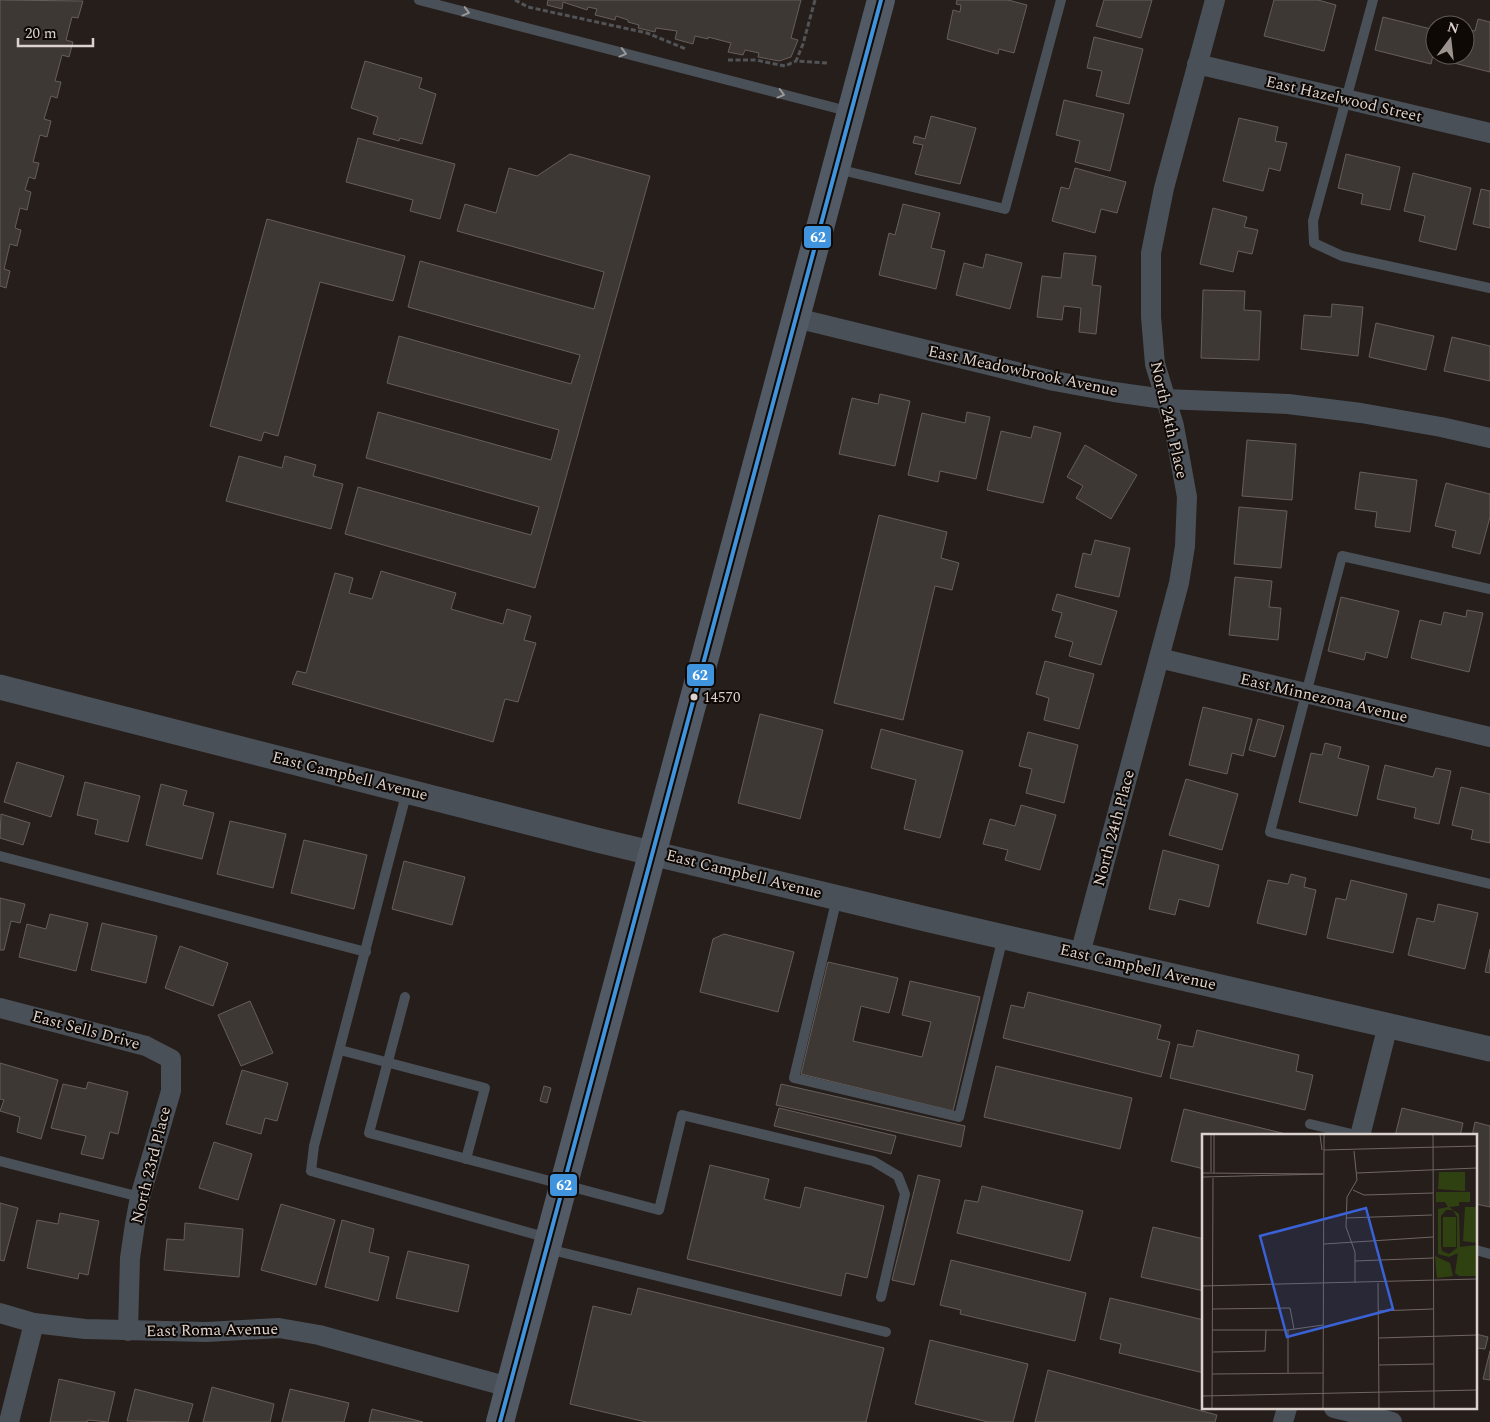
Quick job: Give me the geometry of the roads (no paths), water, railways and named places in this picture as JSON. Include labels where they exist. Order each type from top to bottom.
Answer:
[{"type":"main road","points":[[500,1422],[881,0]]},
{"type":"street","name":"North 24th Place","points":[[1080,954],[1180,583],[1186,546],[1187,497],[1174,426],[1164,399],[1155,364],[1151,317],[1151,252],[1164,188],[1215,0]]},
{"type":"street","name":"East Hazelwood Street","points":[[1197,64],[1490,133]]},
{"type":"street","name":"East Meadowbrook Avenue","points":[[796,318],[1054,381],[1164,399],[1288,404],[1379,416],[1490,438]]},
{"type":"street","name":"East Minnezona Avenue","points":[[1159,658],[1490,737]]},
{"type":"street","name":"East Campbell Avenue","points":[[0,687],[407,791],[837,897],[1490,1048]]},
{"type":"street","name":"East Sells Drive","points":[[0,1008],[146,1046],[171,1059]]},
{"type":"street","points":[[1361,1134],[1388,1025]]},
{"type":"street","name":"North 23rd Place","points":[[128,1331],[130,1258],[140,1197],[171,1091],[171,1059]]},
{"type":"street","name":"East Roma Avenue","points":[[0,1313],[34,1323],[85,1329],[206,1332],[279,1328],[319,1335],[509,1386]]},
{"type":"street","points":[[8,1422],[34,1323]]},
{"type":"street","points":[[1342,1410],[1392,1422]]},
{"type":"lane","points":[[419,0],[851,112]]},
{"type":"lane","points":[[837,169],[1005,209],[1060,0]]},
{"type":"lane","points":[[1373,0],[1313,221],[1314,243],[1342,256],[1490,288]]},
{"type":"lane","points":[[1490,589],[1342,556],[1270,832],[1490,884]]},
{"type":"lane","points":[[407,791],[314,1146],[310,1171],[548,1244],[886,1332]]},
{"type":"lane","points":[[0,856],[366,952]]},
{"type":"lane","points":[[837,897],[794,1078],[959,1117],[1003,936]]},
{"type":"lane","points":[[405,997],[368,1133],[659,1210],[682,1115],[873,1161],[898,1176],[905,1194],[881,1297]]},
{"type":"lane","points":[[340,1050],[485,1088],[466,1159]]},
{"type":"lane","points":[[1310,1124],[1352,1134]]},
{"type":"lane","points":[[0,1162],[140,1197]]},
{"type":"place","name":"14570","points":[[694,697]]}]
